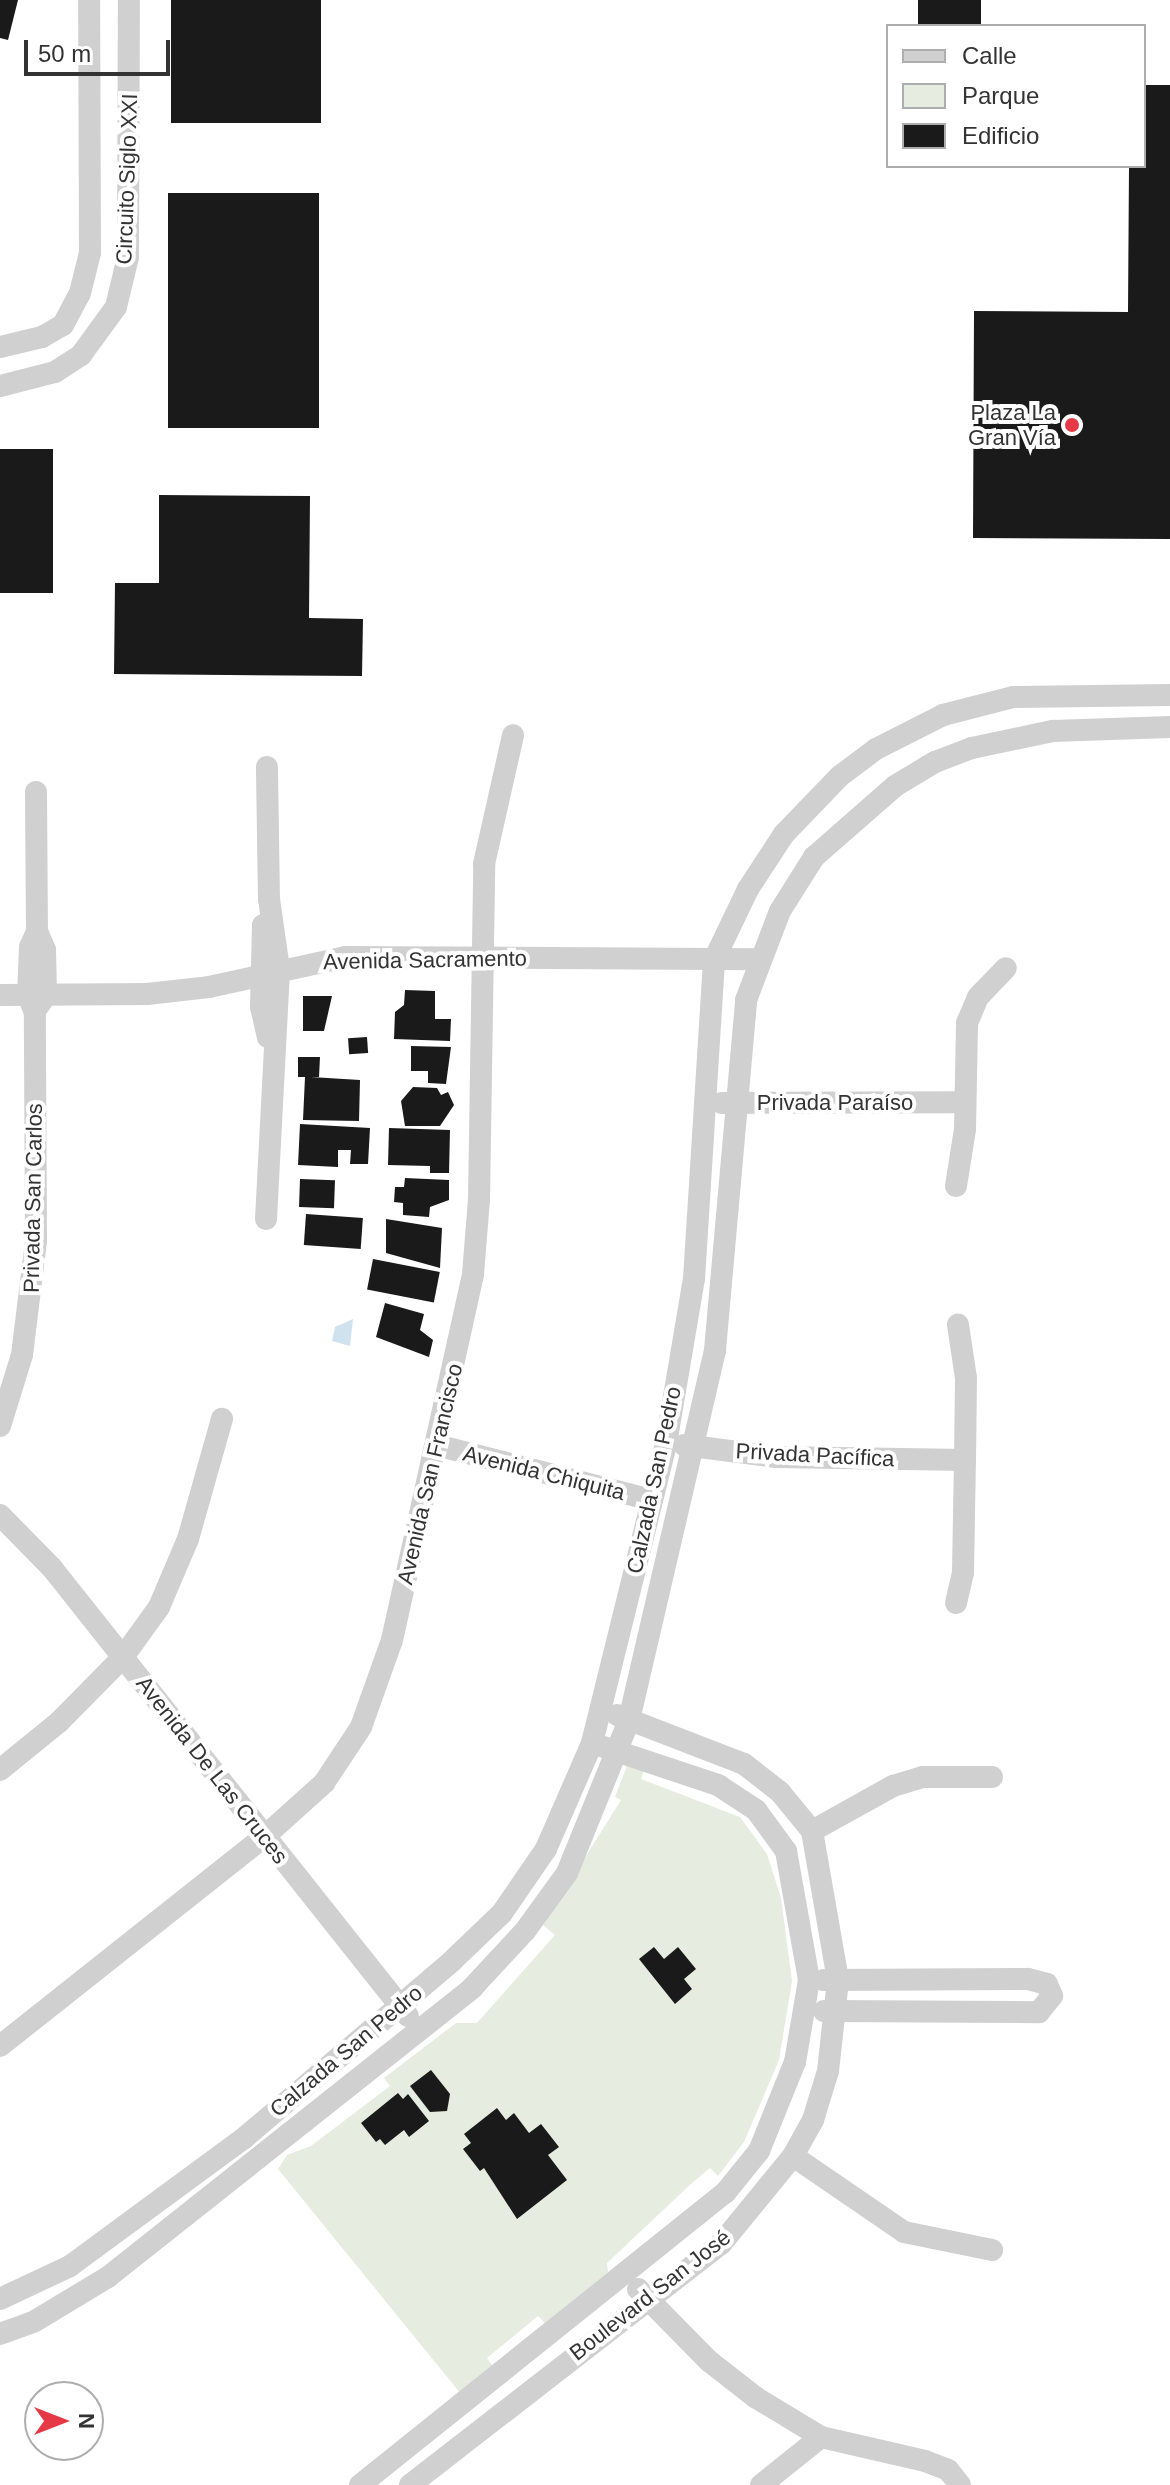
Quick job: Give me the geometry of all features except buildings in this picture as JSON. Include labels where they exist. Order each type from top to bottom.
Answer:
[{"type":"street","name":"Circuito Siglo XXI","points":[[0,347],[42,337],[63,325],[80,293],[90,253],[89,0]]},
{"type":"street","name":"Circuito Siglo XXI","points":[[0,386],[55,372],[81,355],[116,307],[128,257],[129,0]]},
{"type":"street","points":[[1114,694],[1114,726]]},
{"type":"street","name":"Calzada San Pedro","points":[[0,2299],[22,2291],[108,2241],[243,2139],[401,2006],[502,1913],[546,1849],[592,1743],[666,1444],[694,1279],[714,960],[748,889],[784,834],[840,776],[876,749],[974,705],[1013,697],[1170,695]]},
{"type":"street","name":"Calzada San Pedro","points":[[0,2334],[35,2321],[108,2277],[472,1988],[515,1943],[567,1873],[629,1720],[696,1446],[723,1285],[735,1103],[746,1000],[758,959],[780,911],[814,857],[895,786],[972,748],[1053,731],[1114,726],[1170,727]]},
{"type":"street","name":"Avenida San Francisco","points":[[0,2046],[264,1837],[324,1783],[361,1727],[392,1640],[474,1259],[479,1200],[480,957],[486,851],[513,735]]},
{"type":"street","points":[[266,1219],[272,1046],[263,1024],[270,970],[267,767]]},
{"type":"street","name":"Privada San Carlos","points":[[0,1426],[22,1355],[36,1241],[36,1001],[30,947],[37,931],[36,792]]},
{"type":"street","name":"Avenida Sacramento","points":[[0,995],[36,1001],[147,994],[209,987],[270,970],[345,957],[758,959]]},
{"type":"street","points":[[956,1186],[971,1008],[1006,968]]},
{"type":"street","name":"Privada Paraíso","points":[[704,1103],[965,1102]]},
{"type":"street","points":[[956,1603],[962,1586],[966,1378],[958,1325]]},
{"type":"street","points":[[0,1770],[59,1722],[123,1657],[159,1607],[188,1539],[222,1419]]},
{"type":"street","name":"Privada Pacífica","points":[[666,1444],[768,1457],[965,1460]]},
{"type":"street","name":"Avenida Chiquita","points":[[436,1445],[651,1500]]},
{"type":"street","name":"Avenida De Las Cruces","points":[[0,1515],[26,1536],[420,2030]]},
{"type":"street","name":"Boulevard San José","points":[[410,2485],[645,2298],[721,2244],[793,2156],[813,2120],[828,2071],[837,2012],[838,1980],[812,1831],[780,1792],[744,1764],[601,1709]]},
{"type":"street","name":"Boulevard San José","points":[[360,2485],[628,2275],[725,2193],[759,2151],[795,2062],[807,2010],[809,1980],[786,1851],[756,1810],[718,1785],[592,1743]]},
{"type":"street","points":[[812,1831],[893,1786],[923,1777],[992,1777]]},
{"type":"street","points":[[807,2010],[1039,2012],[1052,1996],[1047,1984],[1028,1979],[809,1980]]},
{"type":"street","points":[[243,2139],[260,2157]]},
{"type":"street","points":[[793,2156],[904,2232],[992,2250]]},
{"type":"street","points":[[628,2275],[645,2298],[709,2361],[755,2397],[821,2437],[925,2461],[948,2470],[960,2485]]},
{"type":"street","points":[[22,2291],[35,2321]]},
{"type":"street","points":[[543,2342],[560,2366]]},
{"type":"street","points":[[761,2485],[821,2437]]},
{"type":"green space","points":[[628,1763],[644,1770],[641,1779],[740,1817],[767,1854],[781,1898],[792,1981],[779,2060],[744,2142],[718,2176],[710,2168],[692,2183],[607,2263],[608,2272],[545,2323],[538,2316],[487,2358],[494,2368],[461,2394],[278,2169],[287,2155],[311,2146],[390,2086],[384,2078],[456,2023],[477,2023],[555,1935],[543,1925],[621,1800],[615,1797]]},
{"type":"water","points":[[353,1319],[350,1346],[332,1341],[335,1327]]},
{"type":"place","name":"Plaza La Gran Vía","points":[[1072,425]]}]
